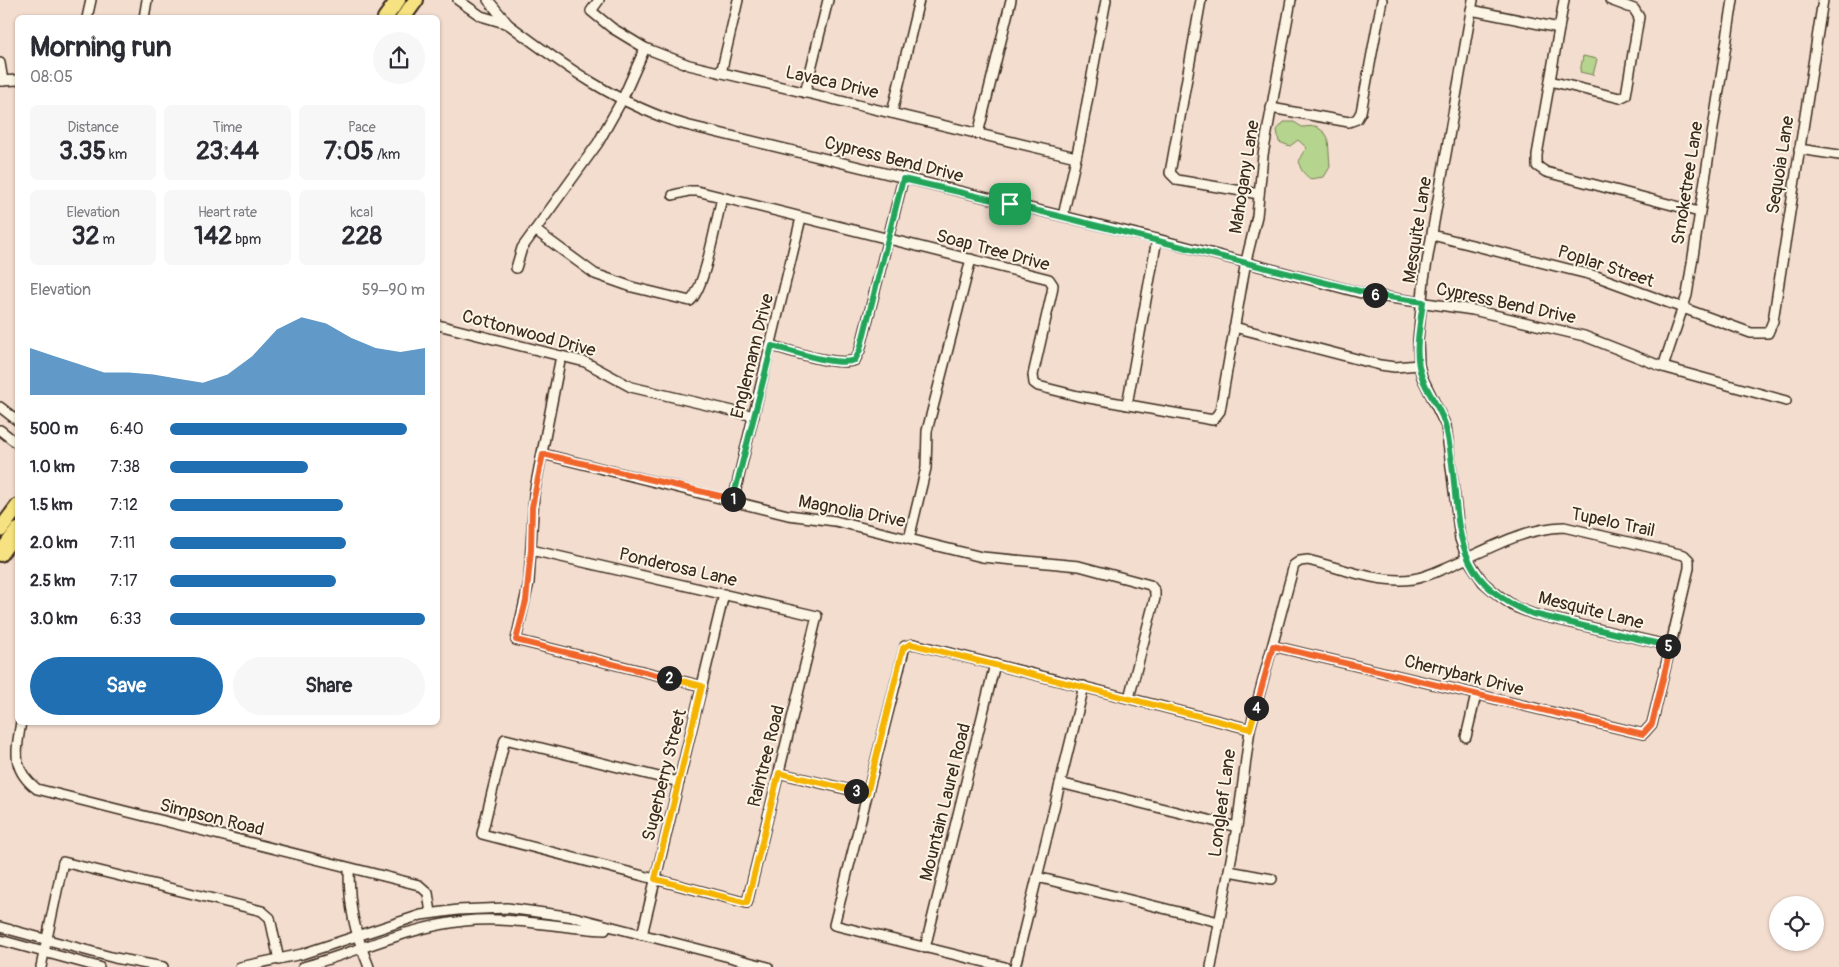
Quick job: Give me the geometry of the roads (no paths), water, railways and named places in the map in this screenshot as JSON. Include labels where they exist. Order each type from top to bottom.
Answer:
[{"type":"highway","points":[[387,15],[398,0]]},
{"type":"highway","points":[[405,15],[416,0]]},
{"type":"highway","points":[[0,530],[15,510]]},
{"type":"highway","points":[[0,554],[15,534]]},
{"type":"street","points":[[88,15],[91,0]]},
{"type":"street","points":[[144,15],[147,0]]},
{"type":"street","name":"Cypress Bend Drive","points":[[458,0],[481,16],[508,24]]},
{"type":"street","name":"Cypress Bend Drive","points":[[488,0],[508,24],[569,69],[622,100],[686,125],[1157,239],[1365,294],[1473,310],[1584,336],[1663,367],[1786,401]]},
{"type":"street","name":"Lavaca Drive","points":[[599,0],[591,11],[612,28],[645,48],[689,65],[1076,157]]},
{"type":"street","points":[[721,72],[738,0]]},
{"type":"street","points":[[805,93],[828,0]]},
{"type":"street","points":[[892,113],[919,0]]},
{"type":"street","points":[[978,134],[1011,0]]},
{"type":"street","points":[[1063,216],[1106,0]]},
{"type":"street","points":[[1201,0],[1170,169],[1172,176],[1177,180],[1259,194]]},
{"type":"street","name":"Mahogany Lane","points":[[1216,418],[1220,411],[1246,262],[1257,216],[1261,164],[1291,0]]},
{"type":"street","points":[[1271,108],[1348,122],[1357,120],[1361,112],[1382,0]]},
{"type":"street","name":"Mesquite Lane","points":[[1473,0],[1424,279],[1418,340],[1419,364],[1422,377],[1446,426],[1460,540],[1467,558],[1483,582],[1515,607],[1533,614],[1671,646]]},
{"type":"street","points":[[1564,0],[1537,155],[1537,166],[1546,172],[1699,212]]},
{"type":"street","points":[[1550,81],[1620,98],[1624,97],[1629,84],[1639,17],[1638,12],[1610,0]]},
{"type":"street","name":"Smoketree Lane","points":[[1663,367],[1683,309],[1733,0]]},
{"type":"street","name":"Sequoia Lane","points":[[1768,333],[1773,321],[1823,0]]},
{"type":"street","points":[[1471,10],[1559,28]]},
{"type":"street","points":[[516,268],[522,248],[598,143],[622,100],[645,48]]},
{"type":"street","points":[[0,63],[2,81],[15,80]]},
{"type":"street","points":[[1799,149],[1839,155]]},
{"type":"street","points":[[772,346],[835,361],[848,363],[855,360],[860,350],[903,179]]},
{"type":"street","name":"Soap Tree Drive","points":[[673,195],[689,191],[722,198],[971,259],[1052,281],[1052,292],[1034,369],[1034,383],[1038,386],[1127,405],[1209,420],[1216,418]]},
{"type":"street","points":[[535,230],[594,274],[632,287],[690,301],[696,296],[722,198]]},
{"type":"street","name":"Englemann Drive","points":[[733,501],[772,346],[801,218]]},
{"type":"street","name":"Poplar Street","points":[[1432,235],[1596,276],[1752,333],[1768,333]]},
{"type":"street","points":[[1127,405],[1157,239]]},
{"type":"street","points":[[909,539],[926,468],[927,431],[971,259]]},
{"type":"street","name":"Cottonwood Drive","points":[[440,326],[585,362],[631,387],[754,416]]},
{"type":"street","points":[[1234,327],[1380,365],[1395,367],[1419,364]]},
{"type":"street","points":[[561,356],[532,507],[531,550],[526,601],[516,640],[702,686]]},
{"type":"street","points":[[0,407],[15,419]]},
{"type":"street","points":[[0,430],[15,442]]},
{"type":"street","name":"Magnolia Drive","points":[[543,454],[788,515],[835,520],[982,557],[1079,566],[1150,586],[1155,591],[1155,598],[1129,698]]},
{"type":"street","name":"Tupelo Trail","points":[[1300,560],[1308,560],[1397,580],[1414,579],[1432,574],[1526,532],[1564,527],[1684,555],[1689,560],[1671,646]]},
{"type":"street","name":"Ponderosa Lane","points":[[531,550],[817,616]]},
{"type":"street","name":"Longleaf Lane","points":[[1211,967],[1229,871],[1250,729],[1294,565],[1300,560]]},
{"type":"street","name":"Sugerberry Street","points":[[642,935],[724,594]]},
{"type":"street","name":"Raintree Road","points":[[655,879],[747,903],[817,616]]},
{"type":"street","points":[[1005,967],[834,925],[903,648],[908,644],[995,664],[1250,729]]},
{"type":"street","name":"Cherrybark Drive","points":[[1273,646],[1639,734],[1647,732],[1652,724],[1671,646]]},
{"type":"street","name":"Mountain Laurel Road","points":[[925,948],[995,664]]},
{"type":"street","points":[[1015,967],[1084,686]]},
{"type":"street","points":[[1466,737],[1476,695]]},
{"type":"street","name":"Simpson Road","points":[[21,725],[16,753],[18,766],[25,780],[37,789],[419,885],[428,893],[432,913]]},
{"type":"street","points":[[655,879],[482,834],[505,739],[679,782]]},
{"type":"street","points":[[779,773],[867,794]]},
{"type":"street","points":[[1060,783],[1236,827]]},
{"type":"street","points":[[41,967],[63,862],[262,911],[270,918],[279,960]]},
{"type":"street","points":[[349,868],[349,903],[357,936],[369,967]]},
{"type":"street","points":[[1229,871],[1272,879]]},
{"type":"street","points":[[1037,876],[1220,922]]},
{"type":"street","points":[[240,967],[279,960],[432,913],[507,908],[566,916],[768,967]]},
{"type":"street","points":[[303,967],[426,927],[485,919],[518,920],[571,928],[623,930]]},
{"type":"street","points":[[0,927],[115,958],[163,967]]},
{"type":"street","points":[[0,940],[99,967]]}]
